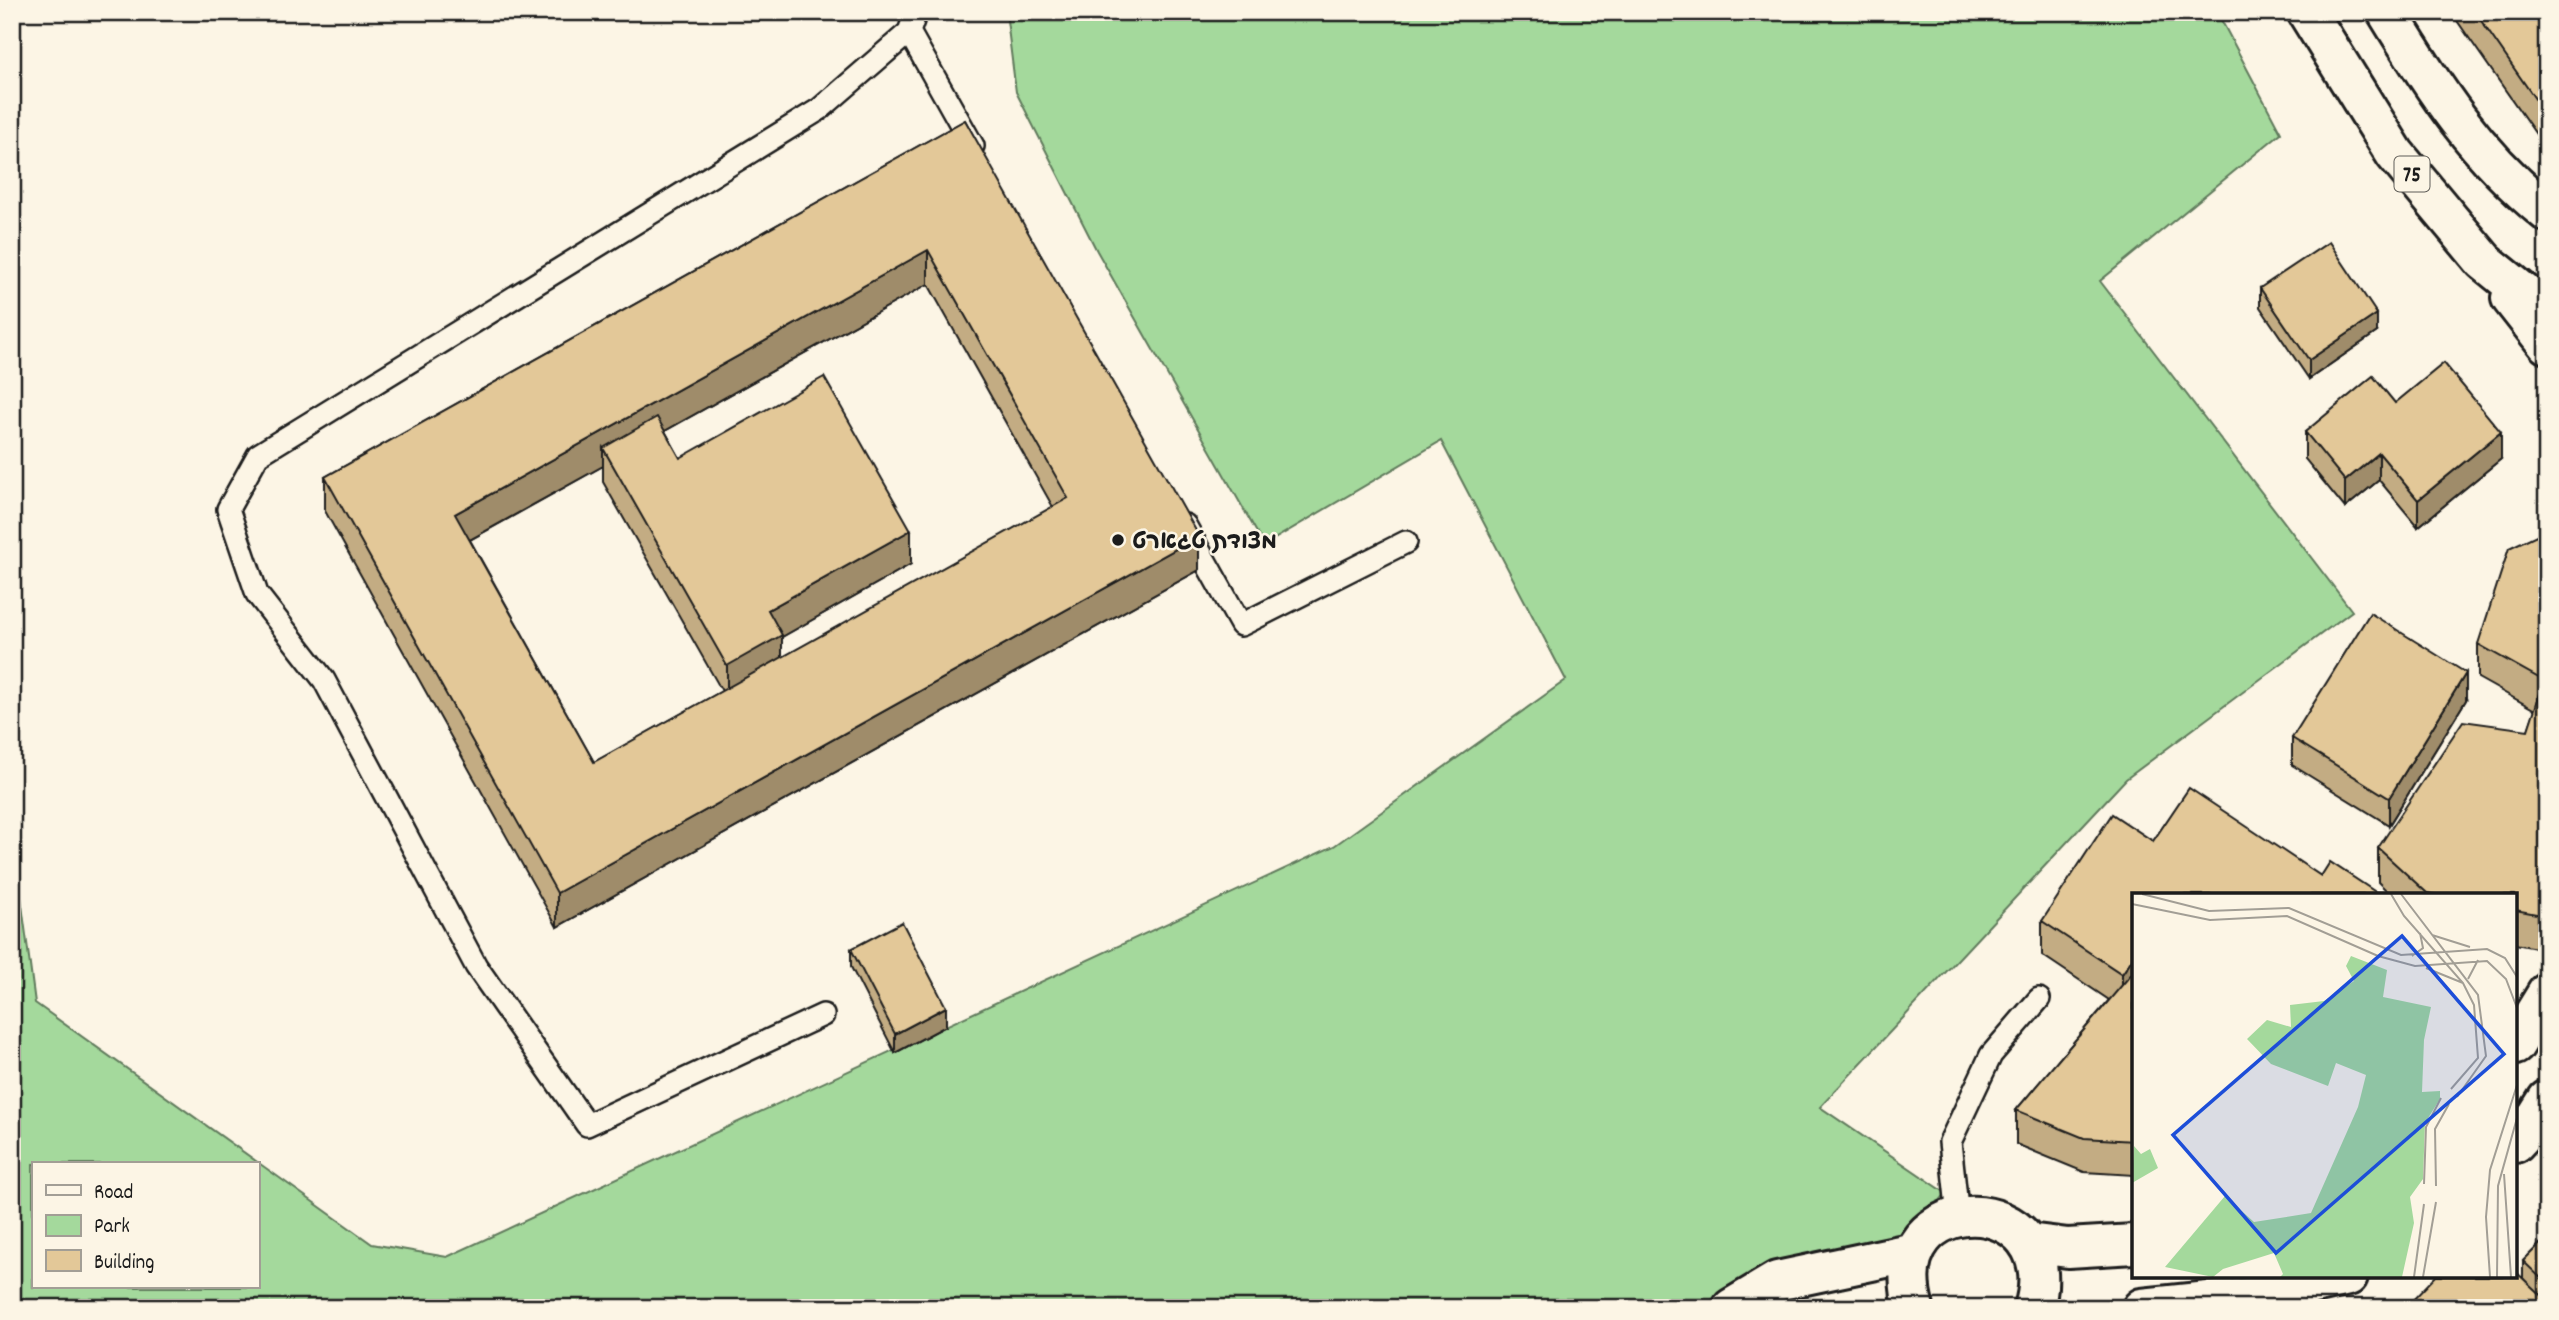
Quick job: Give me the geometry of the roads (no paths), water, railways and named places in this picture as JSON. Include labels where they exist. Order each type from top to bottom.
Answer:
[{"type":"main road","name":"75","points":[[2307,12],[2395,153],[2484,261],[2547,312]]},
{"type":"main road","points":[[2387,12],[2451,113],[2494,164],[2547,212]]},
{"type":"main road","points":[[2475,142],[2515,178],[2547,190]]},
{"type":"main road","points":[[2441,208],[2547,344]]},
{"type":"main road","points":[[2517,1042],[2547,993]]},
{"type":"main road","points":[[2517,1141],[2530,1127],[2547,1100]]},
{"type":"main road","points":[[1914,1308],[1908,1288],[1909,1268],[1914,1252],[1929,1231],[1948,1219],[1970,1214],[1992,1217],[2013,1227],[2028,1243],[2038,1263],[2039,1286],[2034,1308]]},
{"type":"main road","points":[[2028,1243],[2068,1248],[2132,1244]]},
{"type":"main road","points":[[1732,1308],[1777,1281],[1914,1252]]},
{"type":"main road","points":[[2142,1308],[2266,1295],[2339,1278]]},
{"type":"lane","points":[[823,1016],[587,1125],[476,966],[324,680],[257,594],[228,509],[258,455],[820,109],[912,22],[983,165]]},
{"type":"lane","points":[[1173,504],[1241,625],[1406,542]]},
{"type":"lane","points":[[1958,1217],[1950,1142],[1991,1055],[2039,999]]},
{"type":"place","name":"מצודת טגארט","points":[[1118,540]]}]
